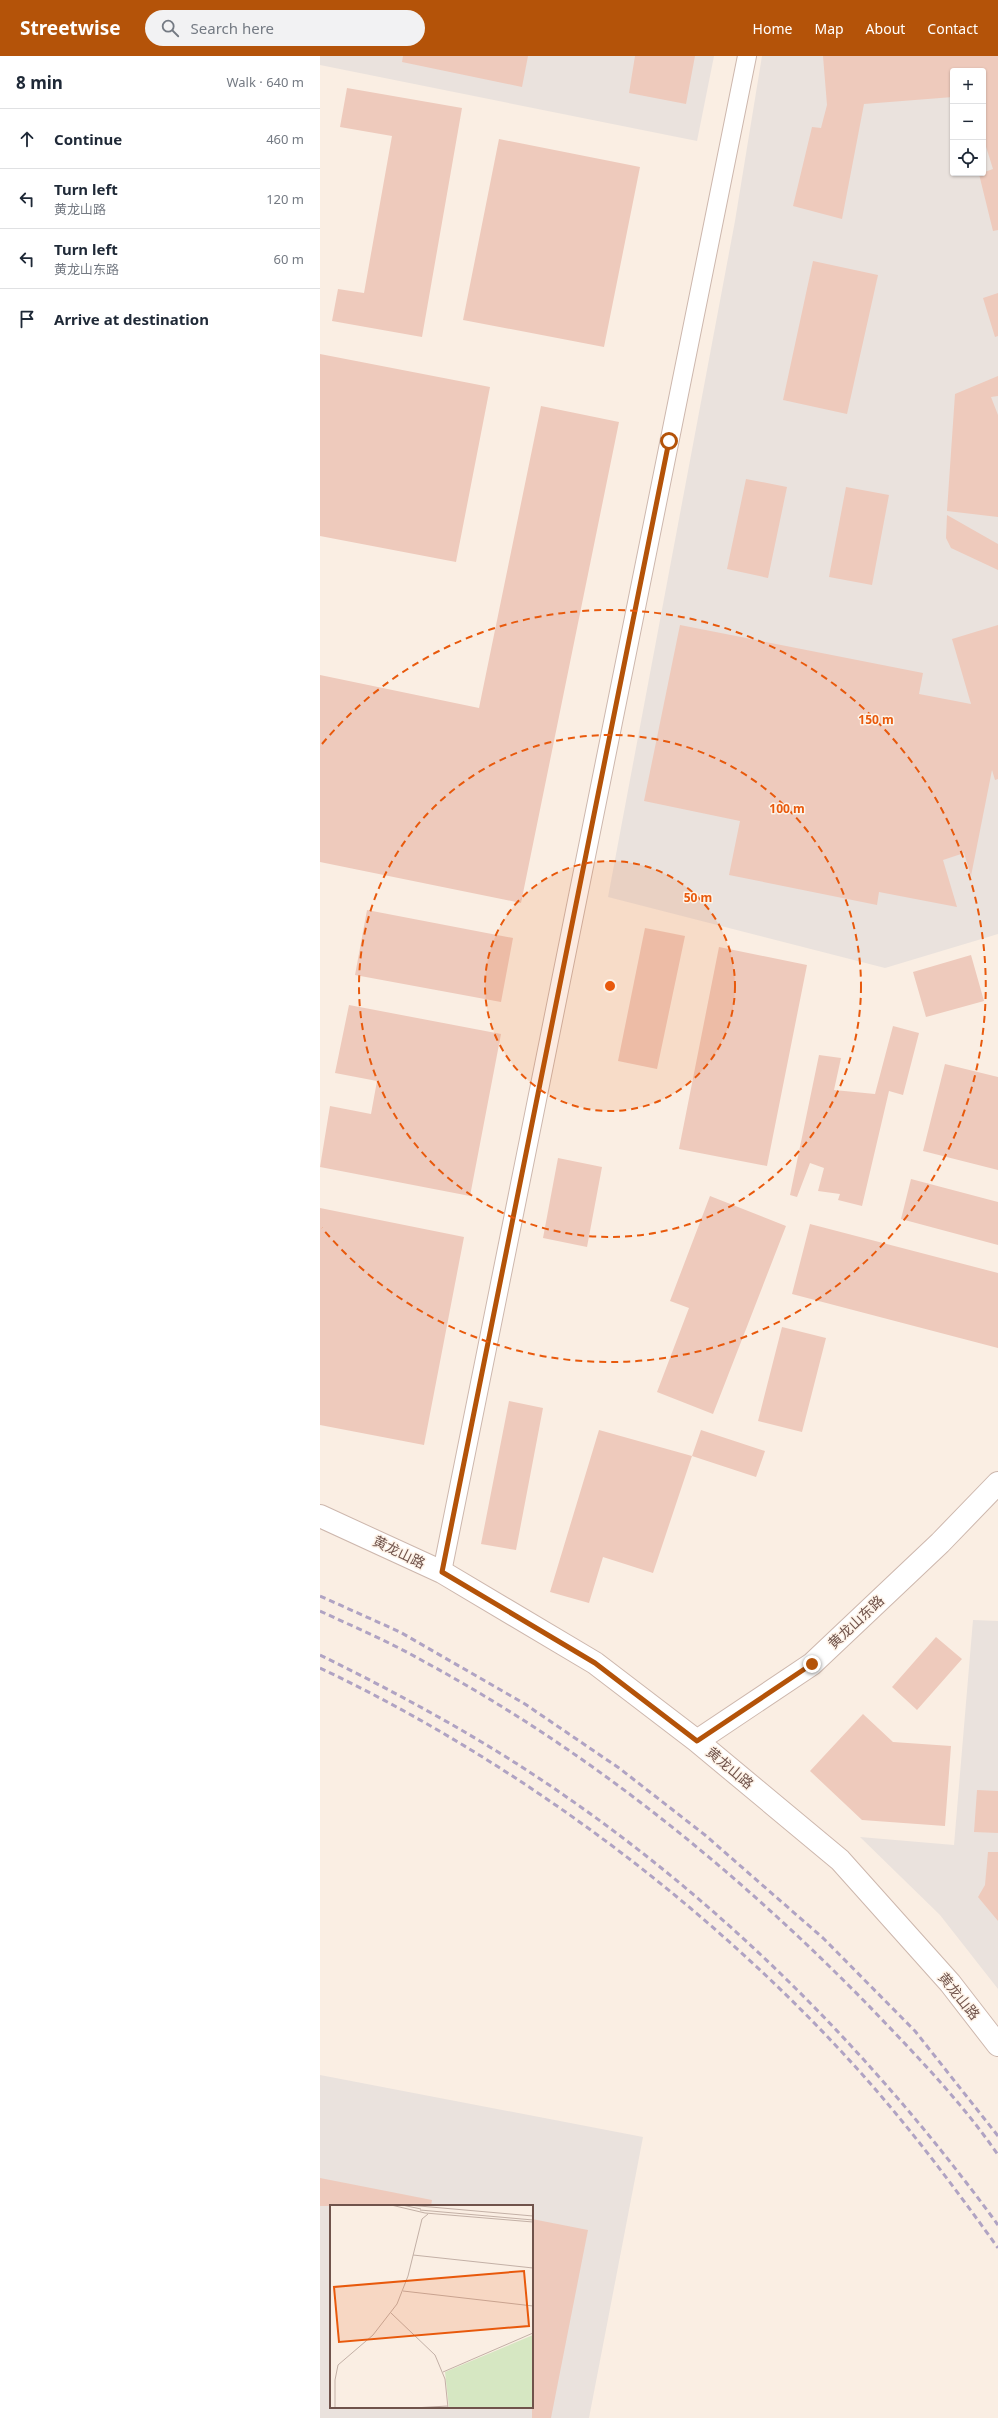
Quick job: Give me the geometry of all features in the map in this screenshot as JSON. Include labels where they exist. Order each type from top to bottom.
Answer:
[{"type":"street","points":[[442,1572],[747,56]]},
{"type":"street","name":"黄龙山东路","points":[[697,1741],[812,1664],[940,1543],[998,1483]]},
{"type":"street","name":"黄龙山路","points":[[320,1516],[442,1572],[595,1663],[697,1741],[840,1860],[950,1983],[998,2045]]},
{"type":"shaded area","points":[[320,56],[714,56],[697,141],[320,65]]},
{"type":"shaded area","points":[[762,56],[998,56],[998,934],[885,968],[608,897],[735,221]]},
{"type":"shaded area","points":[[973,1620],[998,1621],[998,1989],[940,1915],[860,1837],[954,1845]]},
{"type":"shaded area","points":[[320,2075],[643,2137],[589,2418],[320,2418]]},
{"type":"building","points":[[403,56],[528,56],[522,87],[402,62]]},
{"type":"building","points":[[635,56],[695,56],[686,104],[629,93]]},
{"type":"building","points":[[823,56],[998,56],[998,230],[993,231],[979,176],[986,176],[986,172],[993,169],[986,147],[986,68],[950,68],[950,97],[864,104],[842,219],[793,206],[812,127],[821,128],[827,105]]},
{"type":"building","points":[[347,88],[462,108],[422,337],[332,321],[338,289],[364,293],[392,136],[340,127]]},
{"type":"building","points":[[499,139],[640,167],[604,347],[463,320]]},
{"type":"building","points":[[813,261],[878,275],[847,414],[783,400]]},
{"type":"building","points":[[998,293],[998,336],[995,337],[983,298]]},
{"type":"building","points":[[320,354],[490,387],[456,562],[320,536]]},
{"type":"building","points":[[998,376],[998,396],[991,397],[998,415],[998,517],[947,511],[955,394]]},
{"type":"building","points":[[541,406],[619,422],[521,903],[320,862],[320,675],[479,708]]},
{"type":"building","points":[[746,479],[787,487],[768,578],[727,569]]},
{"type":"building","points":[[846,487],[889,495],[872,585],[829,577]]},
{"type":"building","points":[[947,515],[998,544],[998,570],[951,548],[946,538]]},
{"type":"building","points":[[680,625],[923,673],[919,694],[971,704],[952,639],[998,625],[998,779],[995,780],[992,770],[971,876],[964,853],[943,860],[957,907],[879,892],[877,905],[729,875],[740,821],[644,801]]},
{"type":"building","points":[[367,910],[513,938],[501,1002],[355,975]]},
{"type":"building","points":[[645,928],[685,936],[657,1069],[618,1061]]},
{"type":"building","points":[[719,947],[807,965],[767,1166],[679,1149]]},
{"type":"building","points":[[971,955],[984,1001],[926,1017],[913,972]]},
{"type":"building","points":[[349,1005],[501,1034],[470,1196],[320,1167],[330,1106],[371,1114],[377,1081],[335,1073]]},
{"type":"building","points":[[893,1026],[919,1033],[903,1095],[889,1091],[862,1206],[838,1200],[840,1194],[818,1191],[824,1168],[810,1163],[797,1197],[790,1195],[819,1055],[841,1058],[834,1090],[875,1094]]},
{"type":"building","points":[[945,1064],[998,1077],[998,1170],[923,1151]]},
{"type":"building","points":[[558,1158],[602,1167],[587,1247],[543,1238]]},
{"type":"building","points":[[911,1179],[998,1202],[998,1245],[901,1219]]},
{"type":"building","points":[[710,1196],[786,1226],[713,1414],[657,1392],[689,1308],[670,1301]]},
{"type":"building","points":[[320,1208],[464,1237],[424,1445],[320,1425]]},
{"type":"building","points":[[810,1224],[998,1273],[998,1348],[792,1294]]},
{"type":"building","points":[[782,1327],[826,1338],[802,1432],[758,1421]]},
{"type":"building","points":[[509,1401],[543,1408],[516,1550],[481,1544]]},
{"type":"building","points":[[599,1430],[692,1456],[653,1573],[603,1557],[589,1603],[550,1592]]},
{"type":"building","points":[[701,1430],[765,1451],[756,1477],[692,1456]]},
{"type":"building","points":[[936,1637],[962,1659],[917,1710],[892,1687]]},
{"type":"building","points":[[863,1714],[893,1742],[951,1746],[945,1826],[862,1820],[810,1771]]},
{"type":"building","points":[[977,1790],[998,1791],[998,1833],[974,1832]]},
{"type":"building","points":[[988,1852],[998,1852],[998,1921],[978,1897],[985,1885]]},
{"type":"building","points":[[320,2178],[432,2200],[431,2205],[320,2206]]},
{"type":"building","points":[[533,2219],[588,2230],[551,2418],[532,2418]]},
{"type":"railway","points":[[320,1596],[400,1632],[525,1704],[619,1768],[705,1835],[823,1938],[915,2031],[998,2136]]},
{"type":"railway","points":[[320,1611],[398,1647],[484,1696],[544,1733],[658,1816],[766,1907],[818,1955],[868,2005],[953,2096],[998,2155]]},
{"type":"railway","points":[[320,1655],[426,1710],[503,1755],[596,1818],[661,1868],[724,1921],[784,1977],[841,2035],[896,2096],[998,2225]]},
{"type":"railway","points":[[320,1668],[395,1706],[468,1748],[540,1794],[610,1844],[678,1897],[742,1953],[803,2012],[861,2073],[932,2159],[998,2248]]},
{"type":"route","points":[[669,441],[442,1572],[595,1663],[697,1741],[812,1664]]}]
